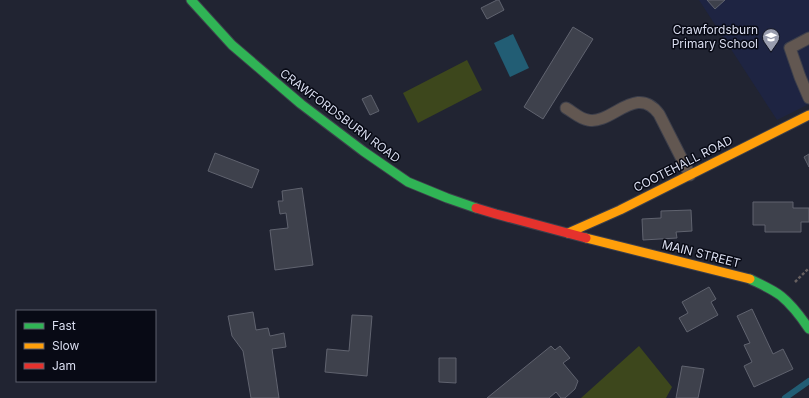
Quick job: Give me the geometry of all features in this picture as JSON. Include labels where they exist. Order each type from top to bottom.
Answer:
[{"type":"main road","name":"CRAWFORDSBURN ROAD","points":[[191,0],[232,45],[301,104],[363,151],[408,182],[447,198],[489,212],[568,233]]},
{"type":"main road","name":"COOTEHALL ROAD","points":[[568,233],[620,210],[809,115]]},
{"type":"main road","name":"MAIN STREET","points":[[568,233],[751,279],[780,295],[791,305],[809,329]]},
{"type":"lane","points":[[809,38],[790,48],[809,98]]},
{"type":"lane","points":[[566,108],[582,118],[594,120],[600,119],[634,104],[641,102],[648,104],[659,114],[690,175]]},
{"type":"shaded area","name":"Crawfordsburn Primary School","points":[[699,0],[809,0],[809,104],[777,120]]},
{"type":"shaded area","points":[[513,34],[529,68],[510,77],[494,43]]},
{"type":"green space","points":[[467,60],[482,90],[418,123],[403,93]]},
{"type":"green space","points":[[639,346],[672,387],[666,398],[581,398]]},
{"type":"building","points":[[499,0],[504,10],[487,19],[481,8]]},
{"type":"building","points":[[707,0],[725,0],[715,9]]},
{"type":"building","points":[[573,27],[593,39],[543,119],[524,107]]},
{"type":"building","points":[[371,95],[379,111],[370,115],[362,99]]},
{"type":"building","points":[[215,153],[259,170],[252,188],[208,171]]},
{"type":"building","points":[[809,154],[809,167],[804,157]]},
{"type":"building","points":[[302,188],[313,265],[275,270],[270,230],[288,228],[286,213],[280,214],[278,201],[283,201],[282,191]]},
{"type":"building","points":[[753,202],[793,202],[793,208],[809,208],[809,222],[801,222],[801,232],[765,232],[765,225],[753,225]]},
{"type":"building","points":[[691,210],[692,231],[676,232],[677,238],[643,240],[642,219],[661,218],[661,211]]},
{"type":"building","points":[[709,287],[716,299],[711,302],[718,315],[687,332],[679,318],[688,313],[682,302]]},
{"type":"building","points":[[752,309],[773,354],[783,349],[793,369],[754,387],[744,366],[752,362],[744,345],[750,343],[737,316]]},
{"type":"building","points":[[253,312],[256,330],[268,328],[270,336],[284,333],[286,347],[272,349],[279,398],[251,398],[243,351],[232,336],[228,316]]},
{"type":"building","points":[[352,315],[372,316],[367,376],[325,372],[327,349],[349,351]]},
{"type":"building","points":[[551,346],[555,350],[560,346],[570,358],[563,363],[578,381],[575,389],[565,398],[561,398],[556,392],[549,398],[487,398]]},
{"type":"building","points":[[439,358],[456,358],[456,383],[439,382]]},
{"type":"building","points":[[682,366],[704,369],[698,398],[676,398]]},
{"type":"waterway","points":[[785,398],[809,381]]},
{"type":"traffic: fast","points":[[191,0],[232,45],[301,104],[363,151],[408,182],[476,208]]},
{"type":"traffic: fast","points":[[750,279],[781,296],[796,311],[809,329]]},
{"type":"traffic: slow","points":[[568,233],[620,210],[809,115]]},
{"type":"traffic: slow","points":[[586,238],[750,279]]},
{"type":"traffic: jam","points":[[476,208],[586,238]]},
{"type":"place","name":"Crawfordsburn Primary School","points":[[771,52]]}]
